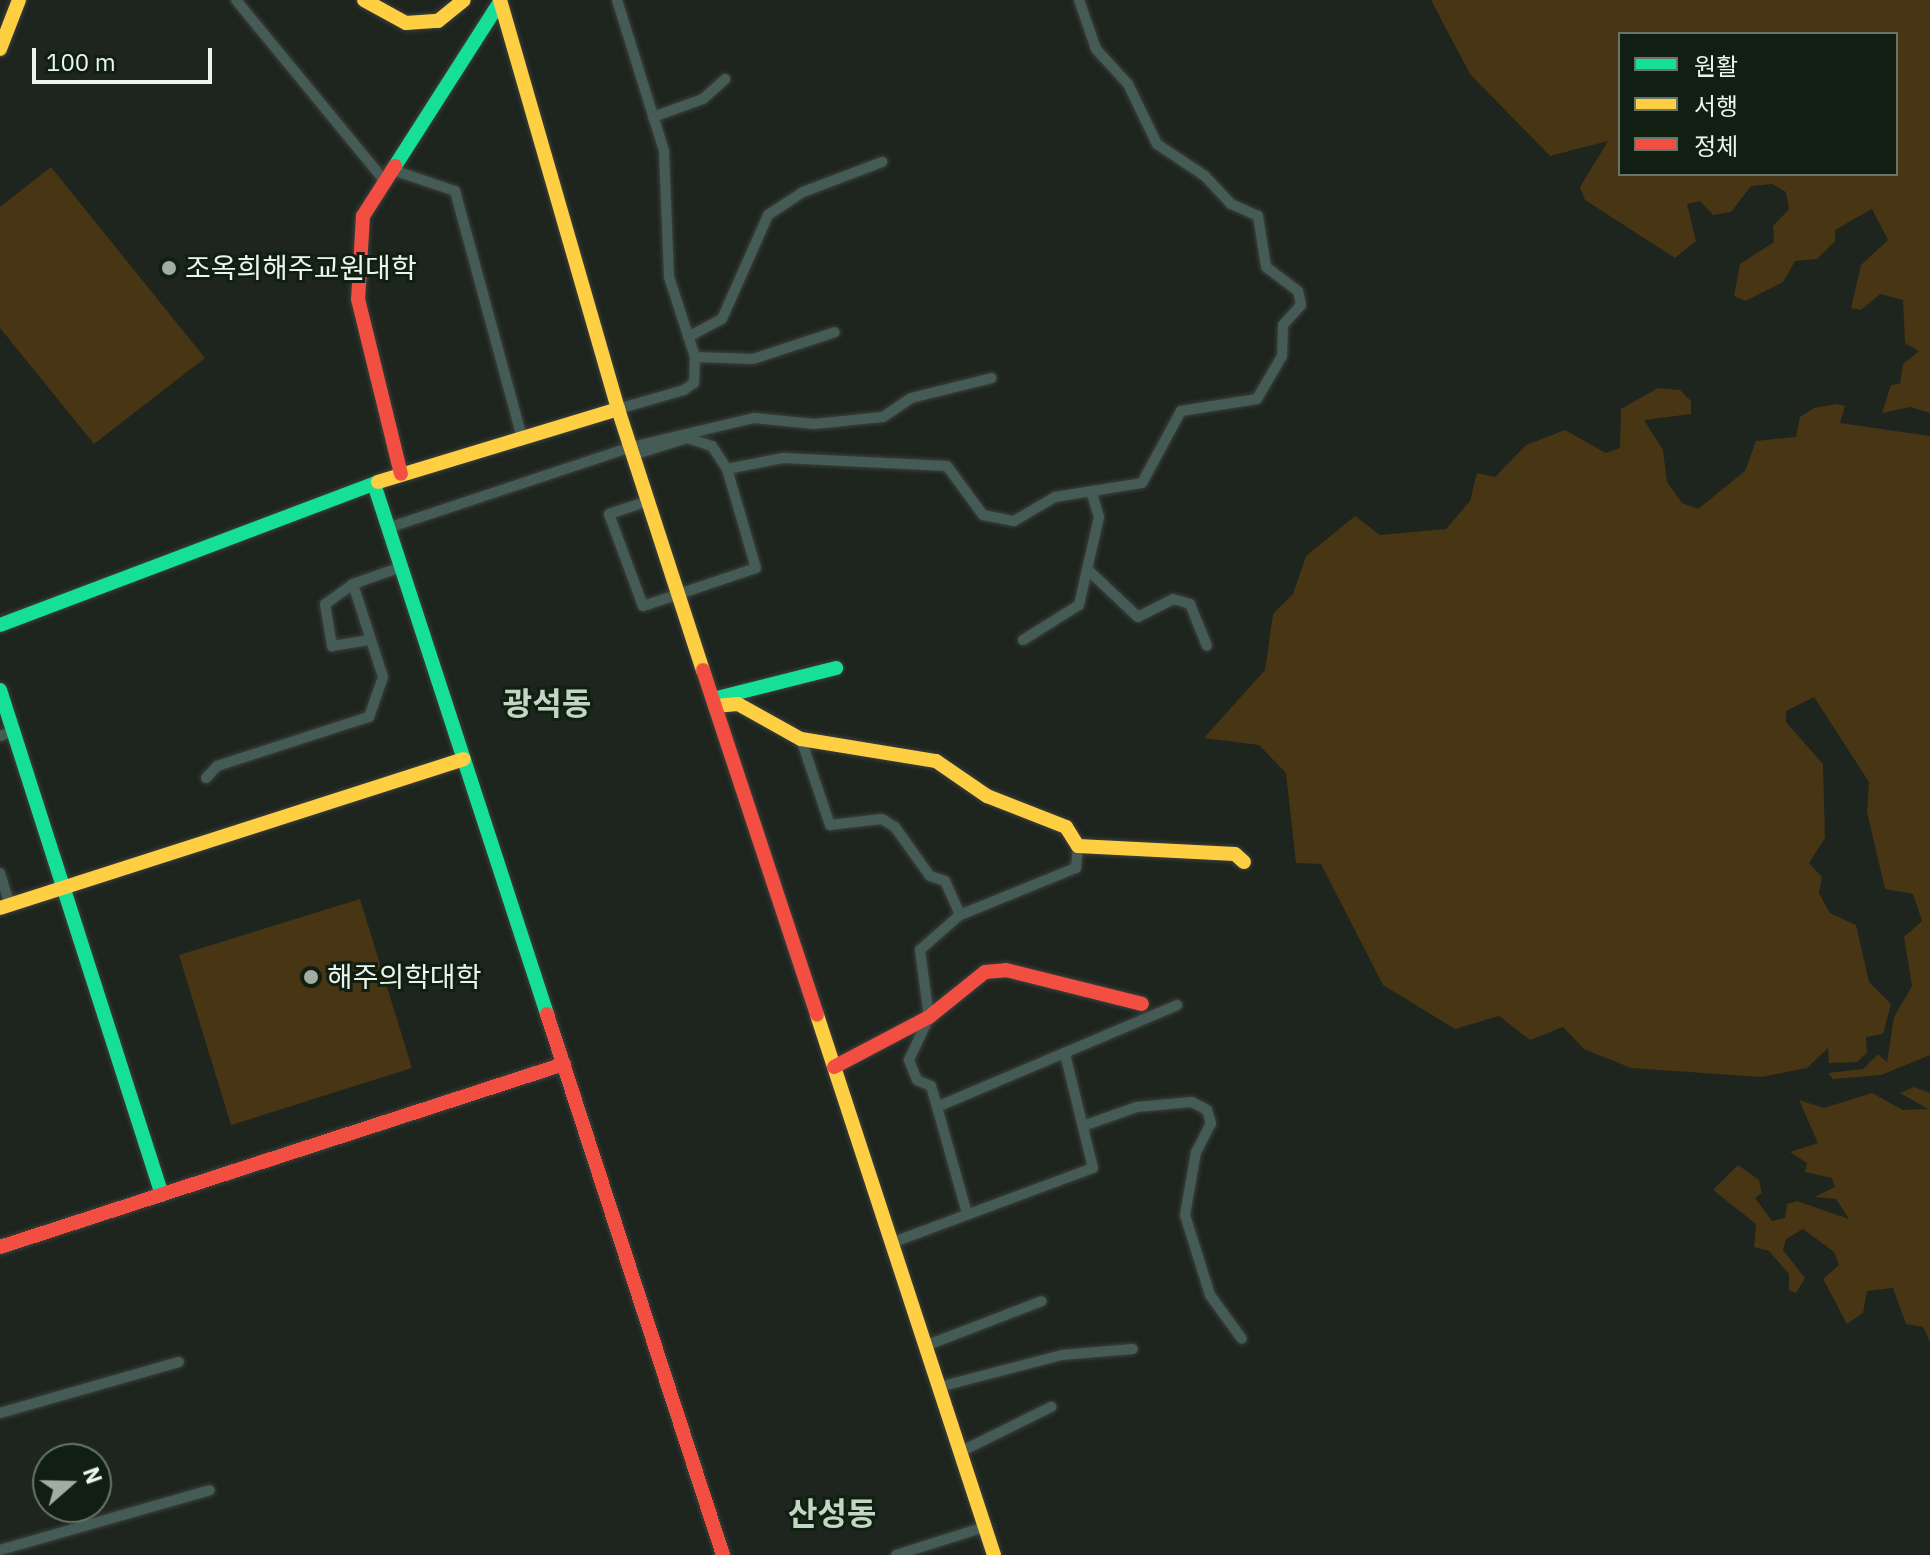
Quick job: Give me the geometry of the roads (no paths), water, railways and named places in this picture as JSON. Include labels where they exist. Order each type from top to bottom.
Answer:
[{"type":"street","points":[[1,45],[19,0]]},
{"type":"street","points":[[236,0],[386,174],[455,191],[522,438]]},
{"type":"street","points":[[364,0],[406,23],[438,21],[464,0]]},
{"type":"street","points":[[0,625],[401,474],[684,390],[694,383],[695,357],[669,277],[672,223],[653,117],[617,0]]},
{"type":"street","points":[[727,469],[783,458],[947,466],[997,522],[1014,521],[1055,497],[1092,494],[1152,476],[1161,437],[1181,411],[1257,399],[1282,356],[1283,325],[1301,305],[1298,291],[1266,267],[1258,216],[1231,204],[1205,176],[1157,144],[1128,84],[1096,49],[1079,0]]},
{"type":"street","points":[[401,474],[358,299],[363,216],[386,174],[500,1]]},
{"type":"street","points":[[500,1],[618,409],[994,1555]]},
{"type":"street","points":[[653,117],[703,99],[725,79]]},
{"type":"street","points":[[688,337],[722,319],[768,215],[803,192],[882,162]]},
{"type":"street","points":[[695,357],[753,359],[835,332]]},
{"type":"street","points":[[388,528],[632,451],[754,418],[814,424],[883,417],[911,398],[992,378]]},
{"type":"street","points":[[632,451],[687,438],[712,446],[727,469],[756,568],[643,606],[609,514],[648,501]]},
{"type":"street","points":[[374,484],[723,1555]]},
{"type":"street","points":[[1023,640],[1079,605],[1099,517],[1092,494]]},
{"type":"street","points":[[371,640],[332,646],[325,604],[353,584],[401,567]]},
{"type":"street","points":[[1087,569],[1138,617],[1173,599],[1190,604],[1207,646]]},
{"type":"street","points":[[206,778],[217,766],[369,717],[383,677],[353,584]]},
{"type":"street","points":[[714,702],[836,668]]},
{"type":"street","points":[[0,690],[7,734],[64,888],[162,1195]]},
{"type":"street","points":[[714,702],[738,704],[801,739],[936,761],[987,796],[1066,827],[1078,846],[1076,868],[960,915],[920,950],[929,1017],[909,1060],[917,1080],[931,1086],[966,1210]]},
{"type":"street","points":[[801,739],[830,825],[882,819],[895,827],[930,876],[945,881],[960,915]]},
{"type":"street","points":[[0,873],[5,907],[464,759]]},
{"type":"street","points":[[1078,846],[1235,854],[1244,862]]},
{"type":"street","points":[[834,1067],[929,1017],[985,972],[1006,970],[1142,1004]]},
{"type":"street","points":[[937,1107],[1066,1058],[1077,1043],[1177,1005]]},
{"type":"street","points":[[891,1243],[966,1210],[1093,1168],[1066,1058]]},
{"type":"street","points":[[0,1247],[564,1064]]},
{"type":"street","points":[[1083,1126],[1137,1107],[1192,1102],[1207,1110],[1211,1123],[1196,1152],[1185,1215],[1210,1295],[1242,1339]]},
{"type":"street","points":[[925,1346],[1042,1301]]},
{"type":"street","points":[[939,1387],[1062,1355],[1133,1349]]},
{"type":"street","points":[[0,1413],[179,1362]]},
{"type":"street","points":[[960,1452],[1051,1407]]},
{"type":"street","points":[[0,1550],[210,1490]]},
{"type":"street","points":[[896,1555],[985,1527]]},
{"type":"place","name":"조옥희해주교원대학","points":[[169,268]]},
{"type":"place","name":"해주의학대학","points":[[311,977]]},
{"type":"district","name":"광석동","points":[[547,703]]},
{"type":"district","name":"산성동","points":[[832,1513]]}]
